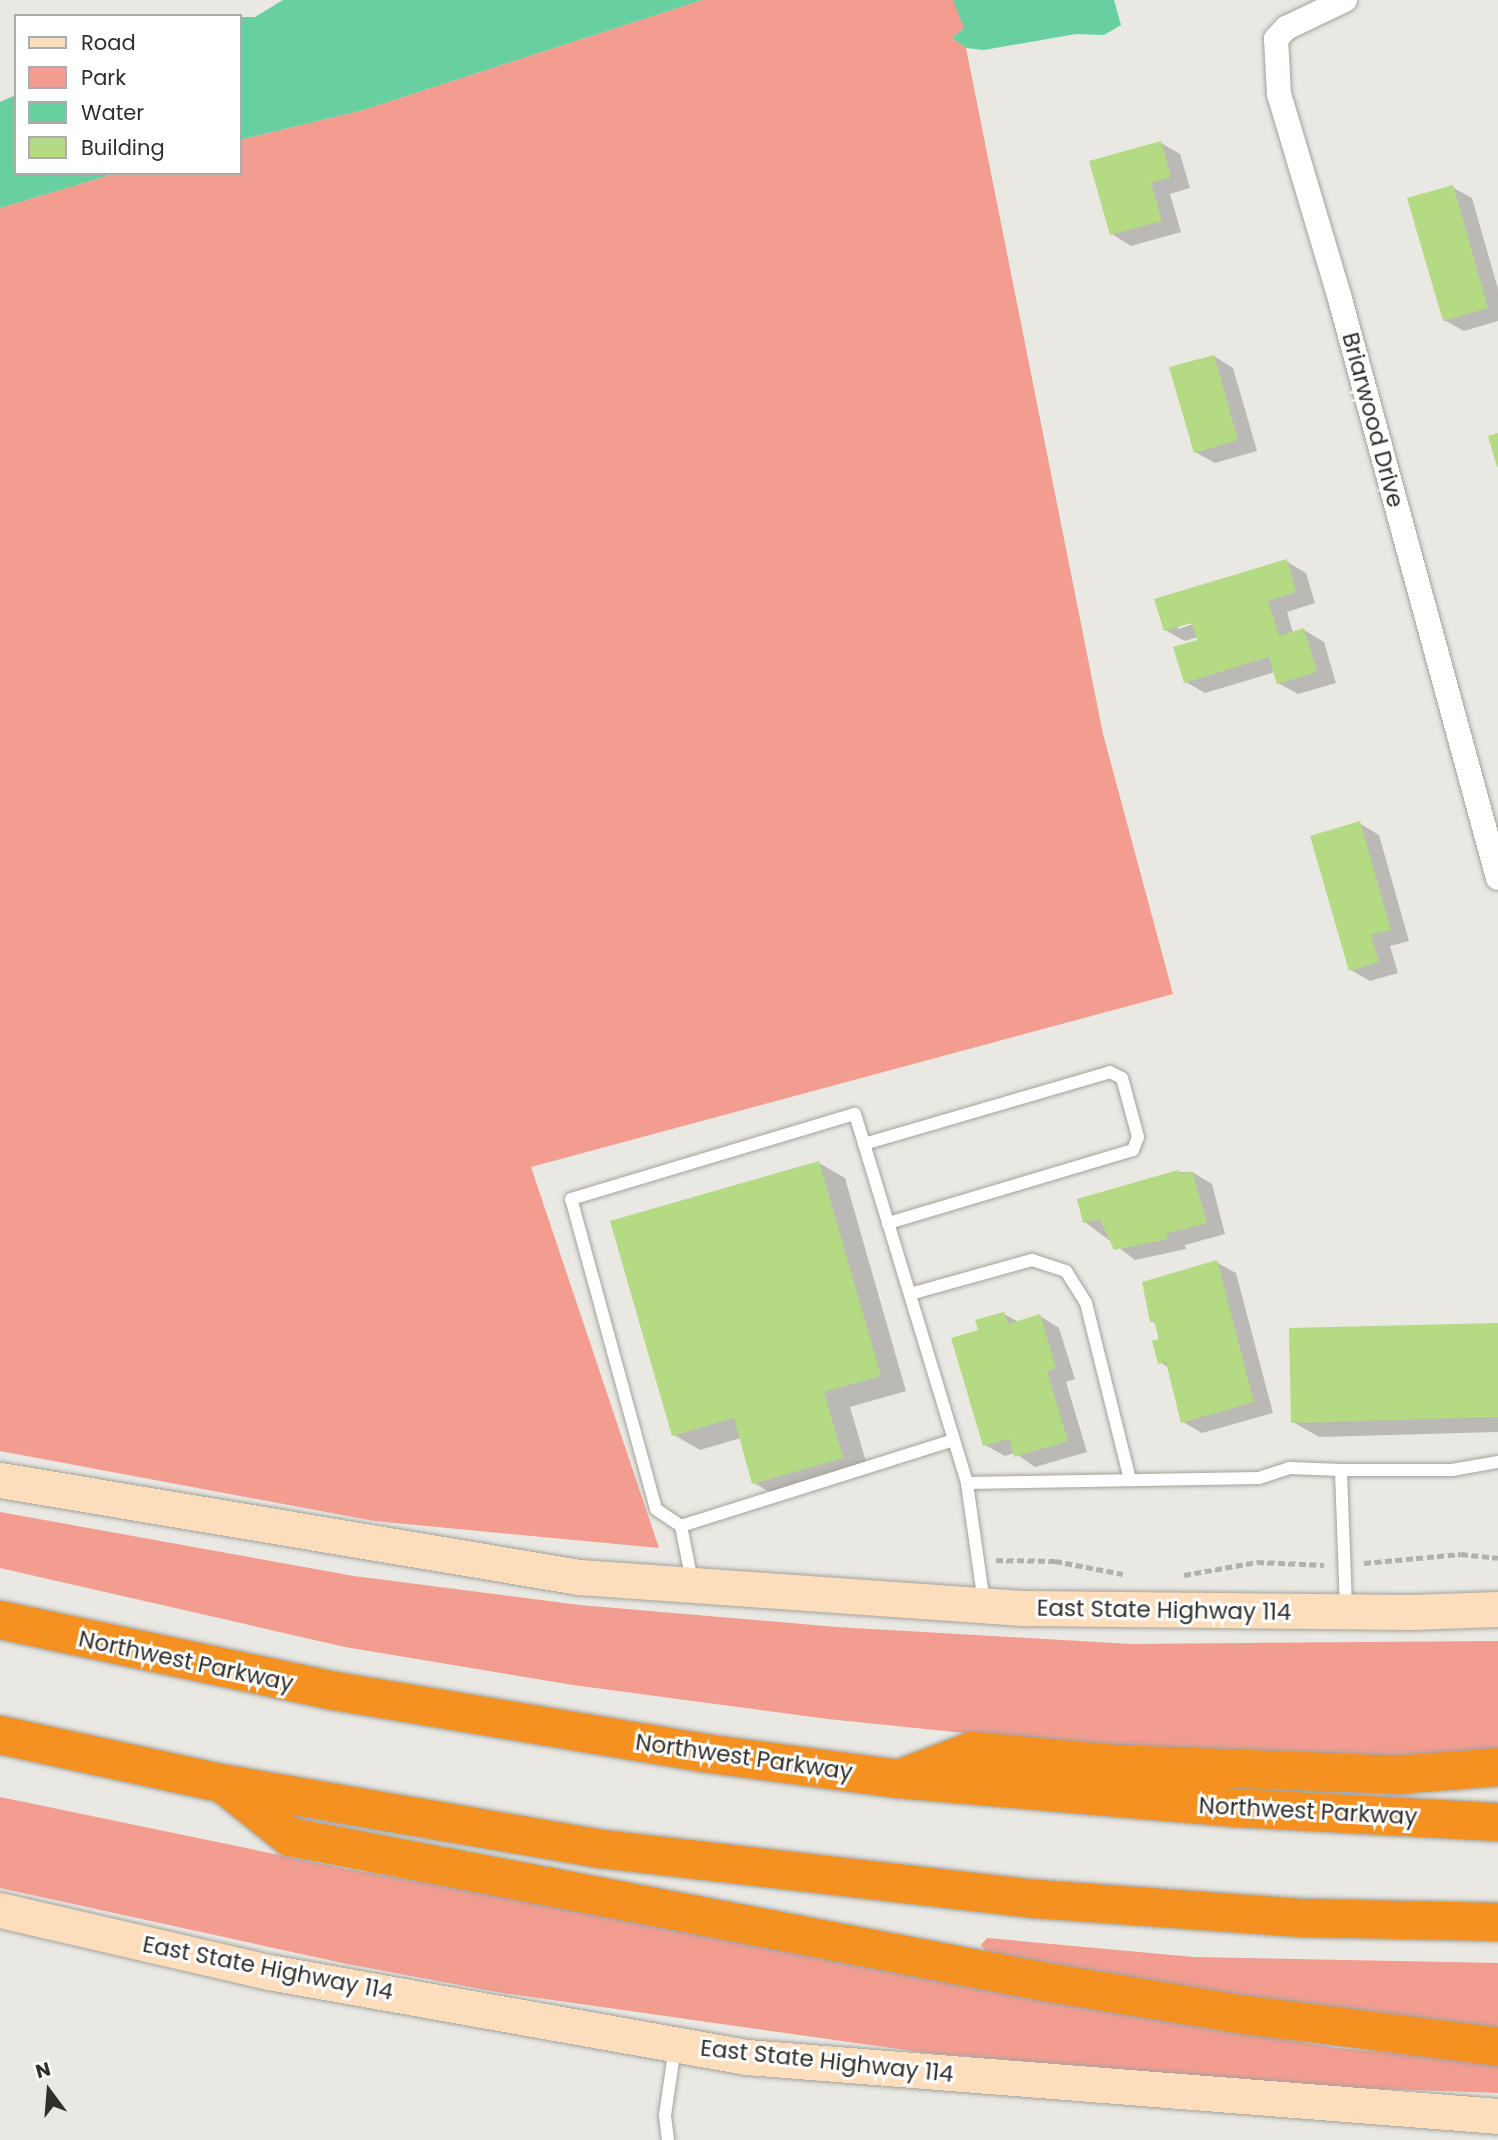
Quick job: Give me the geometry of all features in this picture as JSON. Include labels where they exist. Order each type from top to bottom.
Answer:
[{"type":"highway","name":"Northwest Parkway","points":[[0,1620],[328,1689],[704,1753],[900,1779],[1237,1808],[1498,1822]]},
{"type":"highway","points":[[0,1735],[225,1784],[602,1849],[1023,1898],[1304,1919],[1498,1922]]},
{"type":"highway","points":[[900,1779],[972,1751],[1116,1764],[1397,1776],[1498,1766]]},
{"type":"highway","points":[[225,1784],[290,1837],[1040,1981],[1246,2015],[1498,2048]]},
{"type":"main road","name":"East State Highway 114","points":[[0,1480],[579,1577],[984,1605],[1347,1612],[1498,1609]]},
{"type":"main road","name":"East State Highway 114","points":[[0,1910],[269,1972],[747,2057],[1498,2116]]},
{"type":"street","name":"Briarwood Drive","points":[[1345,0],[1286,28],[1276,39],[1279,94],[1340,299],[1498,878]]},
{"type":"lane","points":[[864,1144],[1110,1072],[1122,1078],[1138,1137],[1133,1150],[888,1223]]},
{"type":"lane","points":[[693,1585],[681,1526],[656,1509],[571,1199],[855,1114],[967,1483],[984,1605]]},
{"type":"lane","points":[[910,1294],[1032,1260],[1066,1271],[1086,1303],[1130,1480]]},
{"type":"lane","points":[[681,1526],[954,1440]]},
{"type":"lane","points":[[967,1483],[1259,1478],[1290,1468],[1452,1470],[1498,1462]]},
{"type":"lane","points":[[1341,1469],[1347,1612]]},
{"type":"lane","points":[[668,2140],[665,2115],[676,2045]]},
{"type":"path","points":[[1177,1577],[1256,1562],[1345,1566],[1461,1554],[1498,1558]]},
{"type":"path","points":[[978,1559],[1055,1561],[1136,1577]]},
{"type":"green space","points":[[702,0],[953,0],[961,10],[964,28],[952,38],[966,48],[1103,734],[1173,994],[531,1167],[659,1548],[374,1521],[0,1451],[0,208],[110,175],[242,175],[242,140],[363,110]]},
{"type":"green space","points":[[0,1512],[354,1576],[580,1605],[837,1627],[1131,1644],[1498,1641],[1498,1753],[1339,1758],[1130,1750],[828,1719],[573,1685],[345,1647],[0,1568]]},
{"type":"green space","points":[[0,1797],[347,1869],[685,1927],[1107,2008],[1336,2048],[1498,2062],[1498,2093],[1329,2087],[927,2053],[502,1993],[347,1964],[0,1888]]},
{"type":"green space","points":[[987,1938],[1194,1957],[1498,1963],[1498,2033],[1365,2020],[989,1956],[981,1945]]},
{"type":"water","points":[[283,0],[702,0],[363,110],[242,140],[242,17],[255,17]]},
{"type":"water","points":[[953,0],[1114,0],[1121,25],[1104,35],[1076,34],[984,50],[966,48],[952,38],[964,28]]},
{"type":"water","points":[[14,96],[14,175],[110,175],[0,208],[0,102]]},
{"type":"building","points":[[1161,141],[1171,177],[1151,183],[1162,221],[1110,235],[1089,161]]},
{"type":"building","points":[[1453,185],[1488,308],[1443,321],[1407,198]]},
{"type":"building","points":[[1214,355],[1238,440],[1194,453],[1169,367]]},
{"type":"building","points":[[1498,433],[1498,467],[1497,467],[1488,436]]},
{"type":"building","points":[[1287,559],[1296,592],[1268,601],[1279,636],[1304,628],[1317,672],[1277,684],[1269,657],[1184,683],[1173,647],[1197,640],[1192,623],[1164,631],[1154,599]]},
{"type":"building","points":[[1360,821],[1391,930],[1371,935],[1379,962],[1349,971],[1310,836]]},
{"type":"building","points":[[819,1161],[881,1376],[824,1392],[843,1458],[752,1484],[734,1418],[672,1436],[610,1221]]},
{"type":"building","points":[[1178,1170],[1180,1174],[1192,1171],[1207,1223],[1166,1234],[1168,1239],[1114,1250],[1100,1219],[1083,1223],[1077,1199]]},
{"type":"building","points":[[1217,1260],[1254,1402],[1181,1423],[1166,1362],[1158,1364],[1152,1341],[1159,1339],[1154,1321],[1150,1322],[1142,1282]]},
{"type":"building","points":[[1004,1312],[1008,1324],[1040,1314],[1056,1368],[1047,1371],[1068,1441],[1014,1457],[1009,1439],[983,1446],[951,1338],[978,1330],[975,1320]]},
{"type":"building","points":[[1498,1323],[1498,1417],[1291,1423],[1289,1328]]}]
